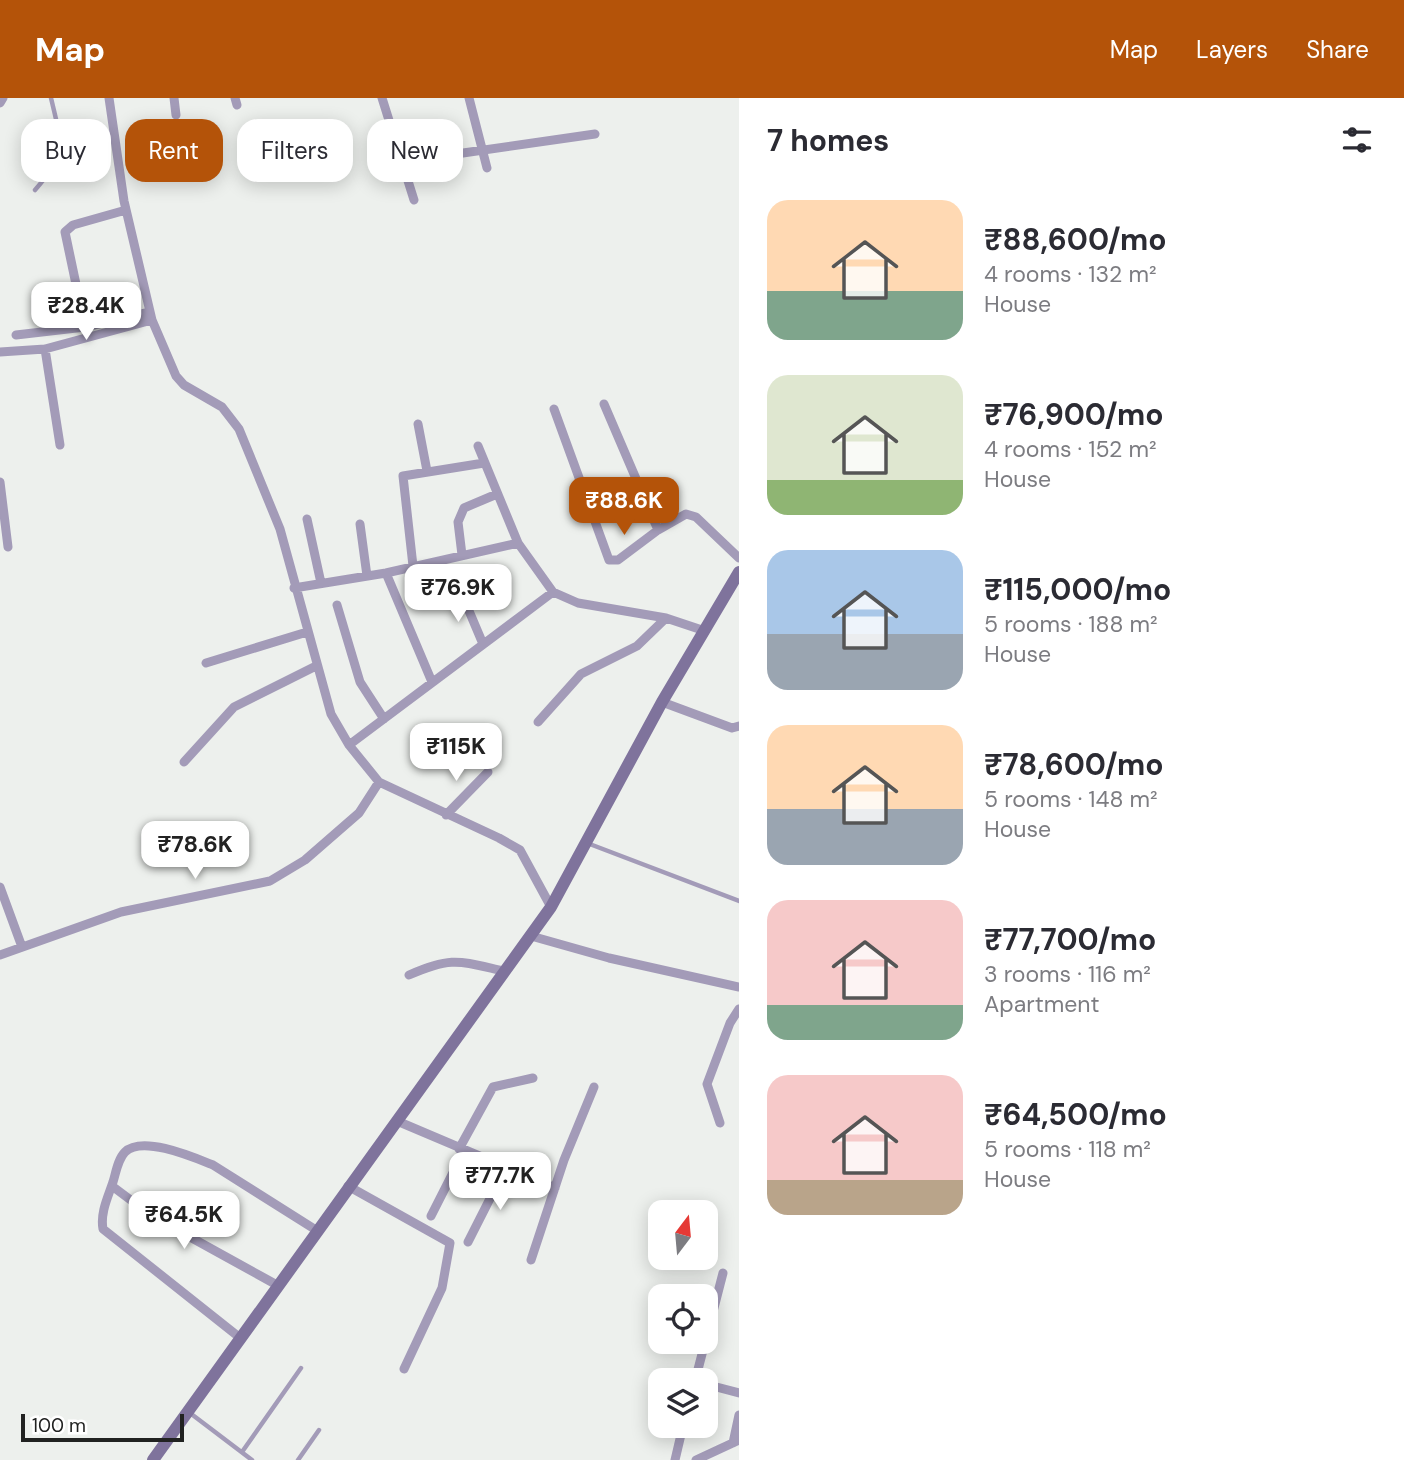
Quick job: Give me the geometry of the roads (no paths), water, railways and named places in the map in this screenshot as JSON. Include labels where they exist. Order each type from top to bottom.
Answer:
[{"type":"main road","points":[[153,1460],[551,907],[662,702],[739,572]]},
{"type":"street","points":[[0,103],[3,98]]},
{"type":"street","points":[[108,98],[126,211],[151,316],[180,381],[222,407],[239,429],[280,528],[326,703],[349,746],[379,782],[520,850],[551,907]]},
{"type":"street","points":[[174,98],[176,115]]},
{"type":"street","points":[[382,98],[414,200]]},
{"type":"street","points":[[481,98],[470,99],[487,168]]},
{"type":"street","points":[[463,153],[595,134]]},
{"type":"street","points":[[85,327],[65,232],[73,225],[126,211]]},
{"type":"street","points":[[16,335],[151,316]]},
{"type":"street","points":[[0,352],[45,349],[151,316]]},
{"type":"street","points":[[45,349],[60,445]]},
{"type":"street","points":[[604,404],[658,530]]},
{"type":"street","points":[[554,409],[609,560],[618,560],[683,515],[696,517],[739,558]]},
{"type":"street","points":[[418,424],[427,471]]},
{"type":"street","points":[[478,446],[518,543],[553,592],[578,603],[666,618],[705,631]]},
{"type":"street","points":[[413,566],[402,480],[407,474],[484,463]]},
{"type":"street","points":[[0,482],[8,547]]},
{"type":"street","points":[[462,555],[458,522],[464,508],[497,494]]},
{"type":"street","points":[[307,519],[321,583]]},
{"type":"street","points":[[360,524],[367,576]]},
{"type":"street","points":[[294,587],[386,573],[518,543]]},
{"type":"street","points":[[386,573],[432,682]]},
{"type":"street","points":[[349,746],[553,592]]},
{"type":"street","points":[[461,593],[483,644]]},
{"type":"street","points":[[337,605],[360,682],[384,719]]},
{"type":"street","points":[[538,722],[581,674],[637,646],[666,618]]},
{"type":"street","points":[[205,663],[307,632]]},
{"type":"street","points":[[184,762],[234,707],[316,666]]},
{"type":"street","points":[[662,702],[732,728],[739,726]]},
{"type":"street","points":[[446,815],[488,772]]},
{"type":"street","points":[[0,955],[121,912],[270,881],[304,860],[359,813],[379,782]]},
{"type":"street","points":[[0,887],[22,947]]},
{"type":"street","points":[[531,936],[609,958],[739,987]]},
{"type":"street","points":[[409,975],[437,962],[453,960],[504,971]]},
{"type":"street","points":[[720,1124],[707,1084],[730,1023],[739,1009]]},
{"type":"street","points":[[430,1216],[493,1087],[533,1078]]},
{"type":"street","points":[[531,1260],[594,1087]]},
{"type":"street","points":[[397,1121],[555,1188]]},
{"type":"street","points":[[239,1337],[103,1229],[101,1218],[127,1150],[149,1145],[213,1165],[316,1230]]},
{"type":"street","points":[[468,1242],[505,1169]]},
{"type":"street","points":[[111,1186],[152,1216],[277,1285]]},
{"type":"street","points":[[348,1186],[450,1243],[444,1281],[404,1369]]},
{"type":"street","points":[[698,1368],[723,1273]]},
{"type":"street","points":[[718,1387],[739,1393]]},
{"type":"street","points":[[696,1460],[736,1442],[739,1415]]},
{"type":"street","points":[[675,1460],[680,1438]]},
{"type":"lane","points":[[34,190],[58,161],[60,146],[51,98]]},
{"type":"lane","points":[[587,843],[739,901]]},
{"type":"lane","points":[[242,1452],[301,1368]]},
{"type":"lane","points":[[186,1411],[253,1460]]},
{"type":"lane","points":[[298,1460],[318,1430]]}]
